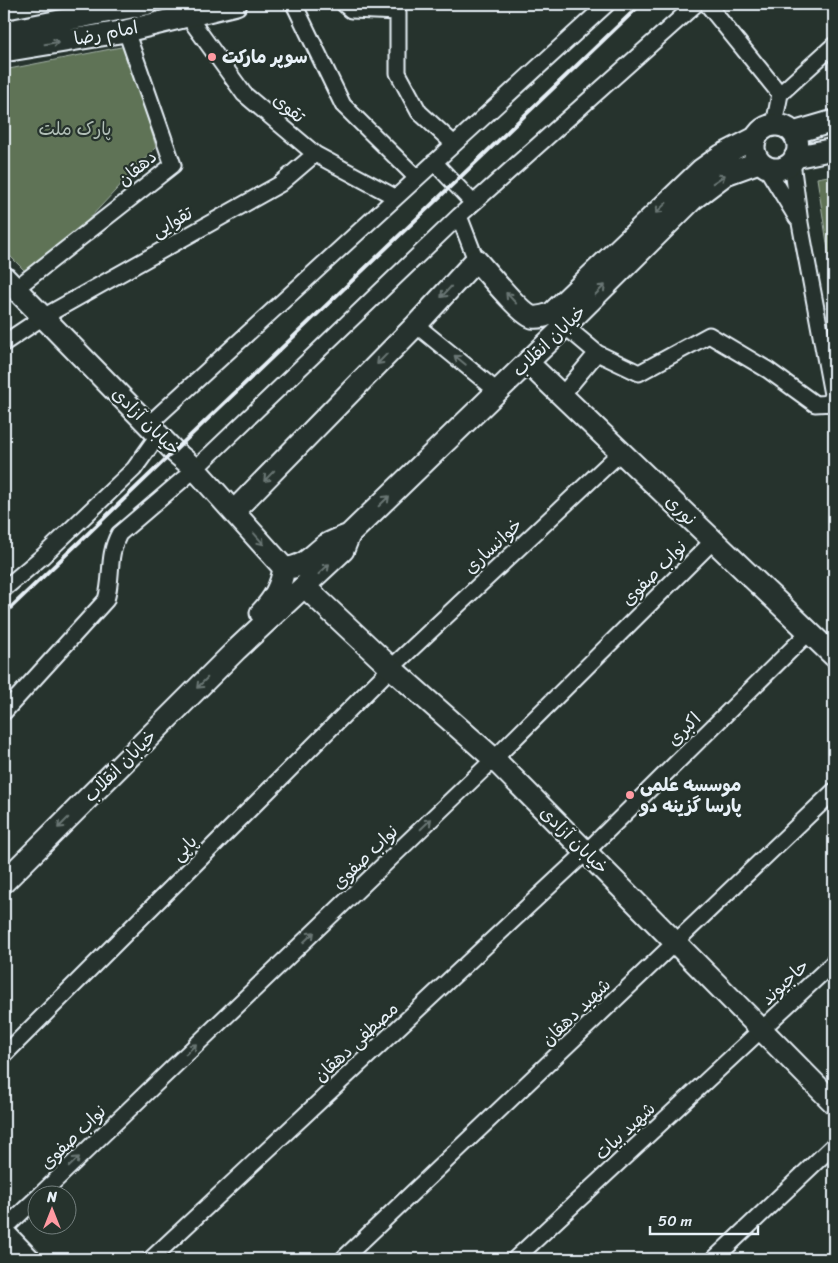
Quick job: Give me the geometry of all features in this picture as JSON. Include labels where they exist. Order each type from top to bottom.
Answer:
[{"type":"main road","name":"امام رضا","points":[[4,32],[146,4]]},
{"type":"main road","name":"امام رضا","points":[[4,51],[126,31],[236,4]]},
{"type":"main road","points":[[834,121],[784,129],[763,129],[755,138],[753,146],[755,155],[763,165],[780,169],[794,159],[834,149]]},
{"type":"main road","points":[[784,129],[798,145],[794,159]]},
{"type":"main road","name":"خیابان انقلاب","points":[[4,882],[237,649],[343,550],[349,536],[528,363],[558,320],[701,170],[722,154],[755,138]]},
{"type":"main road","name":"خیابان انقلاب","points":[[558,320],[693,199],[726,174],[763,165]]},
{"type":"main road","points":[[234,511],[416,325],[476,260],[530,316],[558,320]]},
{"type":"main road","name":"خیابان آزادی","points":[[9,283],[175,452],[195,469],[284,568]]},
{"type":"main road","name":"نوری","points":[[528,363],[834,656]]},
{"type":"main road","name":"خیابان انقلاب","points":[[237,649],[254,620],[270,604],[278,592],[284,568],[295,568],[302,565],[328,544],[349,536]]},
{"type":"main road","name":"خیابان آزادی","points":[[305,587],[391,668],[494,759],[834,1103]]},
{"type":"main road","points":[[4,1233],[29,1259]]},
{"type":"street","points":[[294,4],[343,105],[417,178]]},
{"type":"street","points":[[344,4],[351,10],[402,8],[398,73],[418,112],[454,144]]},
{"type":"street","points":[[4,589],[43,556],[134,470],[154,429],[395,197],[607,4]]},
{"type":"street","points":[[4,712],[106,600],[110,583],[113,546],[119,534],[195,469],[473,203],[696,4]]},
{"type":"street","points":[[707,4],[780,94],[784,129]]},
{"type":"street","name":"تقوی","points":[[187,15],[244,94],[315,154],[395,197]]},
{"type":"street","name":"دهقان","points":[[9,283],[173,166],[126,31]]},
{"type":"street","points":[[780,94],[834,45]]},
{"type":"street","name":"تقوایی","points":[[4,343],[43,316],[280,184],[315,154]]},
{"type":"street","points":[[558,320],[597,353],[639,373],[709,335],[768,370],[815,404],[834,404],[800,223],[794,159]]},
{"type":"street","points":[[434,162],[473,203]]},
{"type":"street","points":[[763,165],[800,223]]},
{"type":"street","points":[[459,216],[476,260]]},
{"type":"street","points":[[416,325],[497,391]]},
{"type":"street","points":[[562,395],[597,353]]},
{"type":"street","name":"خوانساری","points":[[391,668],[621,452]]},
{"type":"street","name":"نواب صفوی","points":[[48,1186],[494,759],[713,541]]},
{"type":"street","name":"اکبری","points":[[586,852],[809,632]]},
{"type":"street","name":"پاپی","points":[[4,1054],[391,668]]},
{"type":"street","name":"شهید دهقان","points":[[343,1259],[834,791]]},
{"type":"street","name":"مصطفی دهقان","points":[[151,1259],[586,852]]},
{"type":"street","name":"حاجیوند","points":[[762,1030],[834,962]]},
{"type":"street","name":"شهید بیات","points":[[515,1259],[762,1030]]},
{"type":"street","points":[[714,1259],[834,1145]]},
{"type":"street","name":"نواب صفوی","points":[[4,1229],[28,1206]]},
{"type":"green space","name":"پارک ملت","points":[[126,46],[156,147],[33,279],[4,250],[4,70]]},
{"type":"green space","points":[[834,175],[834,289],[817,178]]},
{"type":"railway","points":[[4,614],[641,4]]},
{"type":"place","name":"سوپر مارکت","points":[[212,57]]},
{"type":"place","name":"موسسه علمی پارسا گزینه دو","points":[[630,795]]}]
